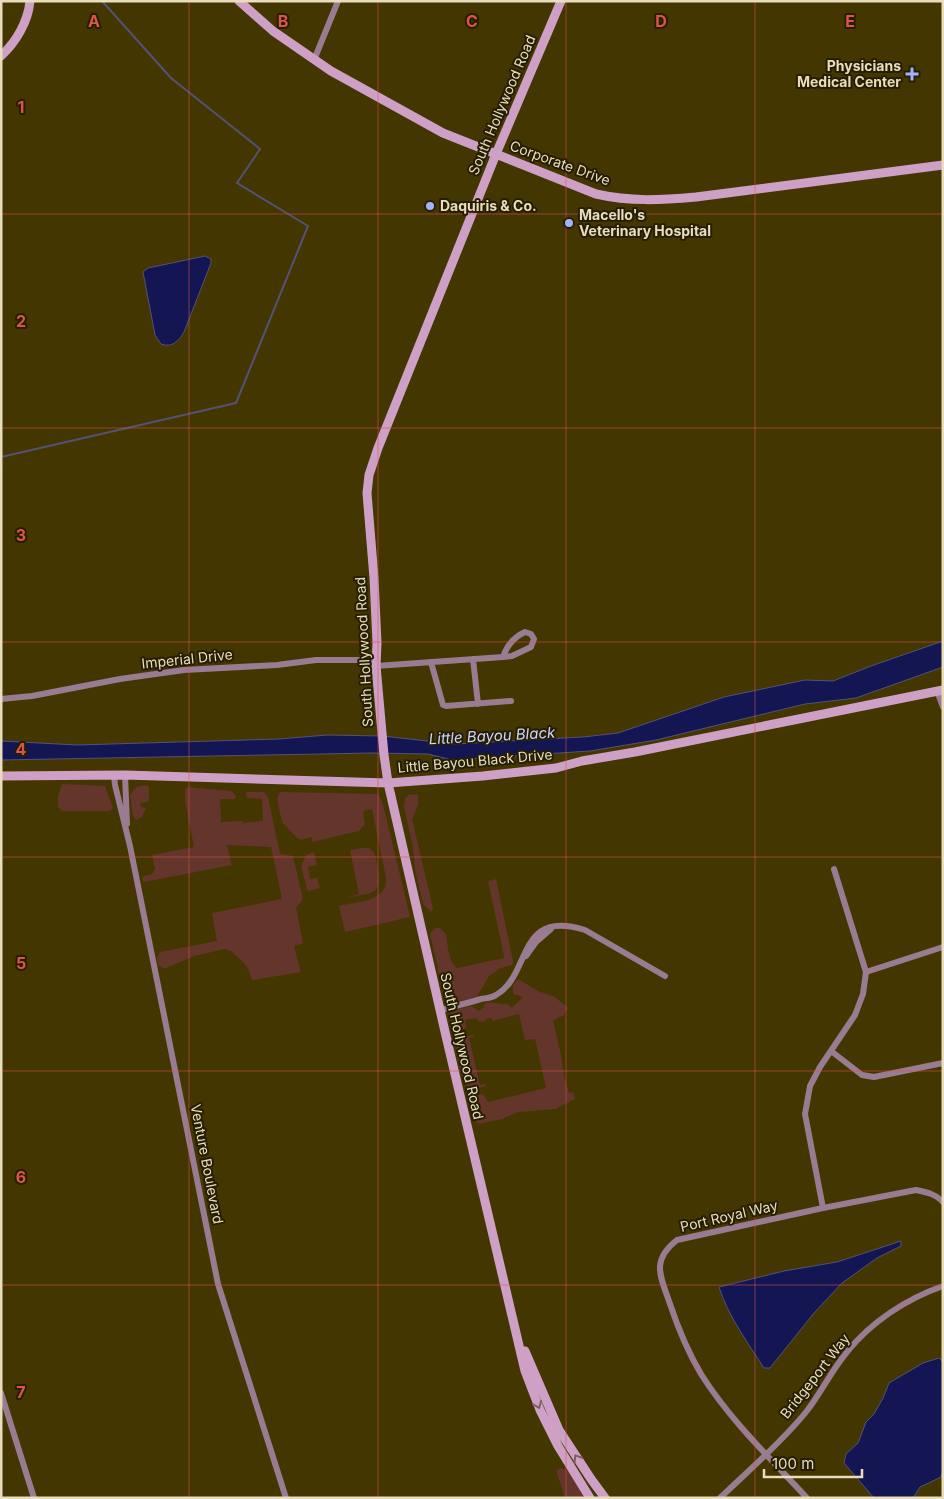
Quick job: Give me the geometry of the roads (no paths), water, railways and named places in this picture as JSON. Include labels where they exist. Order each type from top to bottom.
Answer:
[{"type":"street","points":[[1,56],[21,30],[30,1]]},
{"type":"street","name":"Corporate Drive","points":[[239,1],[268,26],[330,71],[443,133],[596,194],[619,199],[641,200],[696,197],[943,165]]},
{"type":"street","points":[[314,60],[338,1]]},
{"type":"street","name":"South Hollywood Road","points":[[561,1],[496,154],[378,448],[369,475],[367,493],[376,615],[376,663],[388,782],[525,1371],[540,1410],[558,1446],[590,1498]]},
{"type":"street","name":"Imperial Drive","points":[[1,699],[32,696],[120,679],[184,670],[316,660],[376,663],[432,662],[504,657],[512,656],[531,647],[534,639],[531,634],[525,632],[516,636],[506,649],[504,657]]},
{"type":"street","points":[[473,659],[478,704]]},
{"type":"street","points":[[432,662],[443,705],[511,701]]},
{"type":"street","points":[[940,690],[943,706]]},
{"type":"street","name":"Little Bayou Black Drive","points":[[1,776],[125,775],[388,782],[483,776],[556,768],[582,760],[635,752],[940,690]]},
{"type":"street","name":"Venture Boulevard","points":[[114,775],[117,794],[127,828],[218,1284],[286,1498]]},
{"type":"street","name":"Venture Boulevard","points":[[125,775],[127,828]]},
{"type":"street","points":[[823,1208],[805,1114],[810,1086],[820,1067],[855,1015],[863,994],[866,972],[834,869]]},
{"type":"street","points":[[440,1010],[496,996],[505,988],[536,942],[557,926],[577,927],[585,930],[665,976]]},
{"type":"street","points":[[866,972],[943,947]]},
{"type":"street","points":[[831,1051],[862,1075],[874,1077],[943,1063]]},
{"type":"street","name":"Port Royal Way","points":[[807,1498],[743,1430],[701,1373],[677,1325],[660,1275],[660,1261],[666,1248],[677,1240],[823,1208],[916,1190],[928,1192],[943,1202]]},
{"type":"street","name":"Bridgeport Way","points":[[720,1498],[806,1412],[847,1352],[868,1332],[898,1306],[943,1286]]},
{"type":"street","name":"South Hollywood Road","points":[[514,1325],[559,1430],[605,1498]]},
{"type":"street","points":[[1,1393],[34,1498]]},
{"type":"waterway","points":[[1,457],[236,403],[308,226],[237,183],[260,149],[171,78],[102,1]]},
{"type":"place","name":"Physicians Medical Center","points":[[912,74]]},
{"type":"place","name":"Daquiris & Co.","points":[[430,206]]},
{"type":"place","name":"Macello's Veterinary Hospital","points":[[569,223]]},
{"type":"water label","name":"Little Bayou Black","points":[[492,736]]}]
